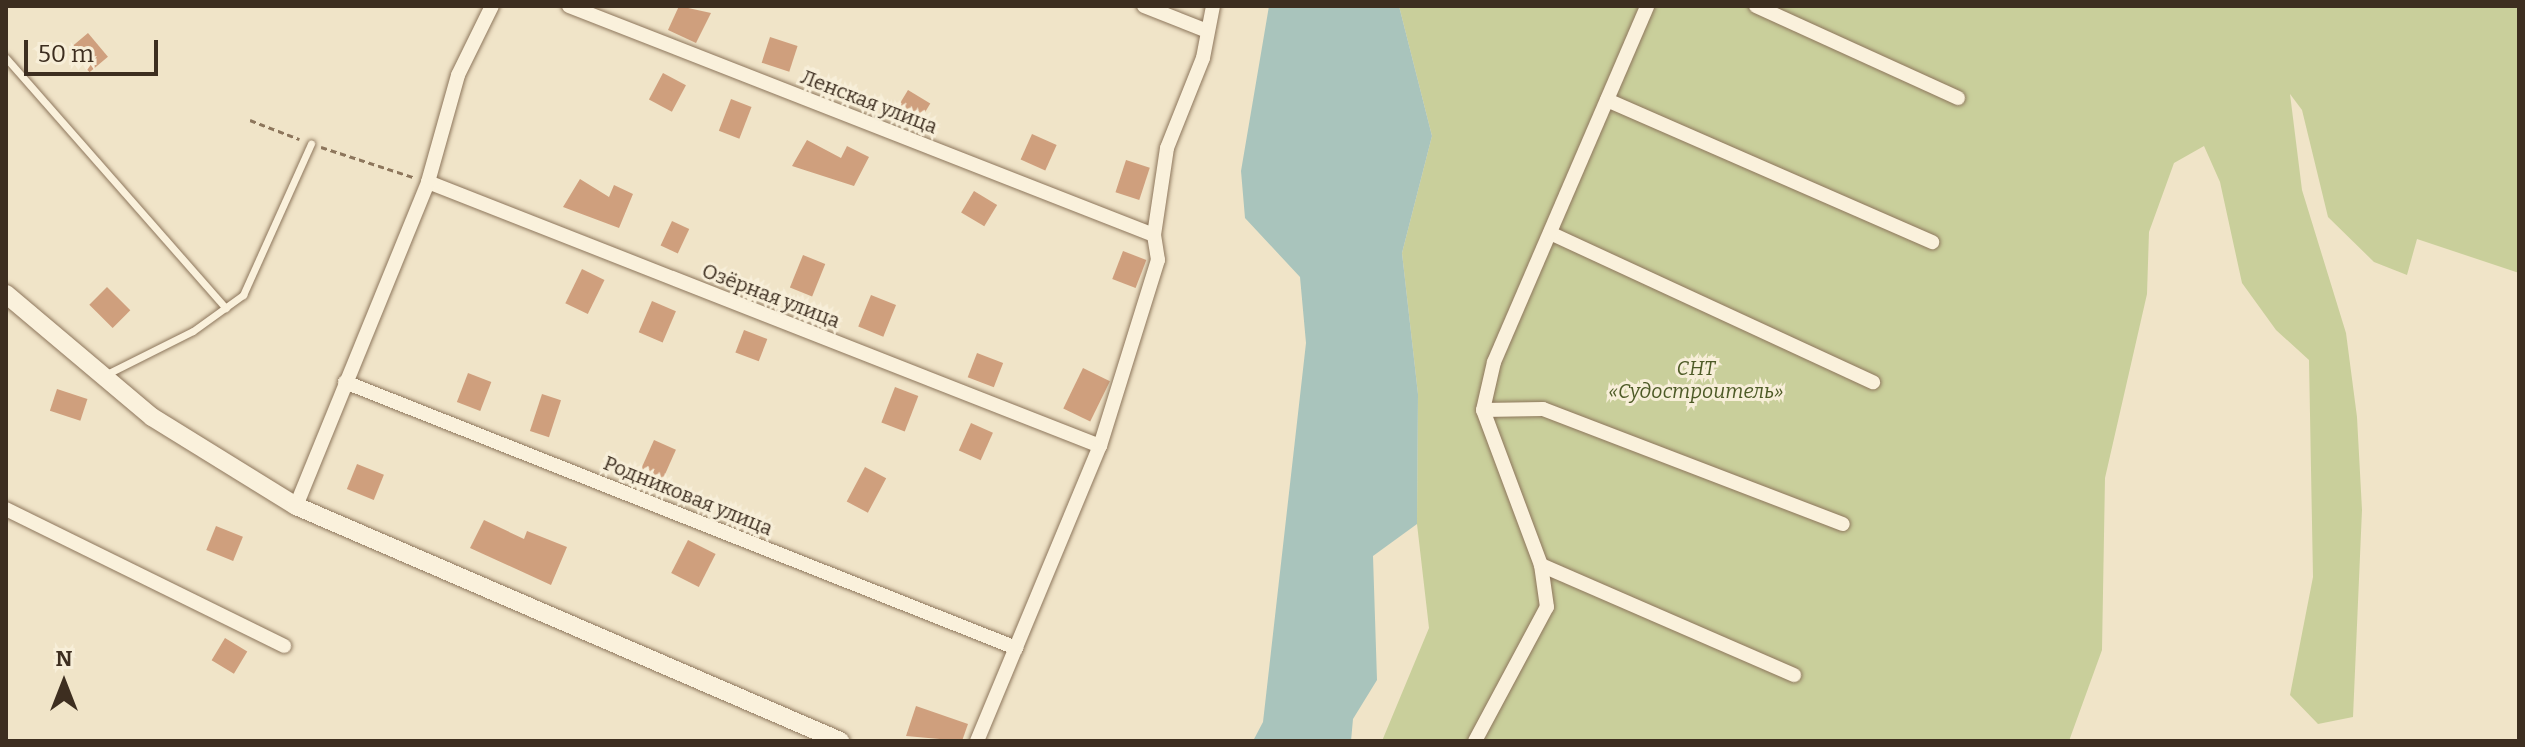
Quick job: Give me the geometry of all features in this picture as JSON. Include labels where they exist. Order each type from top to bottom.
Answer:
[{"type":"street","points":[[296,506],[428,182],[458,75],[492,6]]},
{"type":"street","name":"Ленская улица","points":[[569,6],[1154,235]]},
{"type":"street","points":[[1144,6],[1207,31]]},
{"type":"street","points":[[977,741],[1100,446],[1158,260],[1154,235],[1167,148],[1213,6]]},
{"type":"street","points":[[1475,741],[1547,607],[1541,565],[1483,410],[1494,362],[1647,6]]},
{"type":"street","points":[[1756,6],[1958,98]]},
{"type":"street","points":[[1607,100],[1932,242]]},
{"type":"street","name":"Озёрная улица","points":[[428,182],[1100,446]]},
{"type":"street","points":[[1550,233],[1873,382]]},
{"type":"street","points":[[6,294],[152,417],[296,506],[840,741]]},
{"type":"street","name":"Родниковая улица","points":[[345,382],[1016,648]]},
{"type":"street","points":[[1483,410],[1543,409],[1843,524]]},
{"type":"street","points":[[6,509],[284,646]]},
{"type":"street","points":[[1541,565],[1794,675]]},
{"type":"lane","points":[[6,58],[226,308]]},
{"type":"lane","points":[[104,376],[226,308],[243,295],[311,144]]},
{"type":"path","points":[[250,120],[311,144],[428,182]]},
{"type":"green space","name":"СНТ «Судостроитель»","points":[[1399,6],[2519,6],[2519,273],[2417,239],[2407,275],[2374,262],[2328,217],[2302,110],[2290,94],[2302,190],[2346,333],[2357,417],[2362,510],[2353,717],[2318,724],[2290,695],[2313,577],[2309,360],[2276,330],[2242,283],[2220,182],[2204,146],[2174,163],[2149,232],[2147,294],[2105,478],[2102,650],[2069,741],[1382,741],[1429,628],[1417,524],[1418,394],[1402,253],[1432,136]]},
{"type":"water","points":[[1269,6],[1399,6],[1432,136],[1402,253],[1418,394],[1417,524],[1373,556],[1377,680],[1353,719],[1351,741],[1253,741],[1263,722],[1306,343],[1300,277],[1245,218],[1241,171]]},
{"type":"building","points":[[679,6],[711,13],[696,43],[668,30]]},
{"type":"building","points":[[88,33],[108,57],[90,72],[70,48]]},
{"type":"building","points":[[770,37],[798,46],[789,72],[762,63]]},
{"type":"building","points":[[663,73],[686,85],[672,112],[649,99]]},
{"type":"building","points":[[908,90],[930,103],[915,128],[893,115]]},
{"type":"building","points":[[731,99],[752,107],[739,139],[719,131]]},
{"type":"building","points":[[1032,134],[1057,145],[1045,171],[1021,160]]},
{"type":"building","points":[[807,140],[841,158],[847,146],[869,157],[854,186],[792,166]]},
{"type":"building","points":[[1126,160],[1150,168],[1139,200],[1115,192]]},
{"type":"building","points":[[580,179],[609,197],[614,185],[633,194],[619,228],[563,207]]},
{"type":"building","points":[[974,191],[997,205],[984,226],[961,212]]},
{"type":"building","points":[[672,221],[689,229],[678,254],[661,245]]},
{"type":"building","points":[[1123,251],[1146,260],[1136,288],[1112,279]]},
{"type":"building","points":[[803,255],[825,264],[812,296],[790,287]]},
{"type":"building","points":[[582,269],[604,280],[588,314],[565,303]]},
{"type":"building","points":[[107,287],[130,310],[113,328],[89,305]]},
{"type":"building","points":[[871,295],[896,305],[883,337],[858,327]]},
{"type":"building","points":[[652,301],[676,311],[663,342],[639,332]]},
{"type":"building","points":[[744,330],[767,339],[759,361],[735,352]]},
{"type":"building","points":[[977,353],[1003,363],[994,387],[968,377]]},
{"type":"building","points":[[1083,368],[1110,381],[1090,422],[1063,408]]},
{"type":"building","points":[[468,373],[491,382],[480,411],[457,402]]},
{"type":"building","points":[[895,387],[918,396],[905,431],[881,422]]},
{"type":"building","points":[[57,389],[87,399],[80,421],[50,411]]},
{"type":"building","points":[[542,394],[561,400],[549,437],[530,431]]},
{"type":"building","points":[[971,423],[993,433],[981,460],[959,450]]},
{"type":"building","points":[[654,440],[676,450],[662,482],[640,472]]},
{"type":"building","points":[[357,464],[384,475],[374,500],[347,489]]},
{"type":"building","points":[[865,467],[886,478],[868,513],[847,501]]},
{"type":"building","points":[[484,520],[524,539],[527,531],[567,547],[551,585],[470,548]]},
{"type":"building","points":[[216,526],[243,537],[233,561],[206,550]]},
{"type":"building","points":[[688,540],[716,554],[699,587],[671,573]]},
{"type":"building","points":[[225,638],[247,651],[234,674],[212,660]]},
{"type":"building","points":[[916,706],[968,724],[962,741],[906,736]]}]
